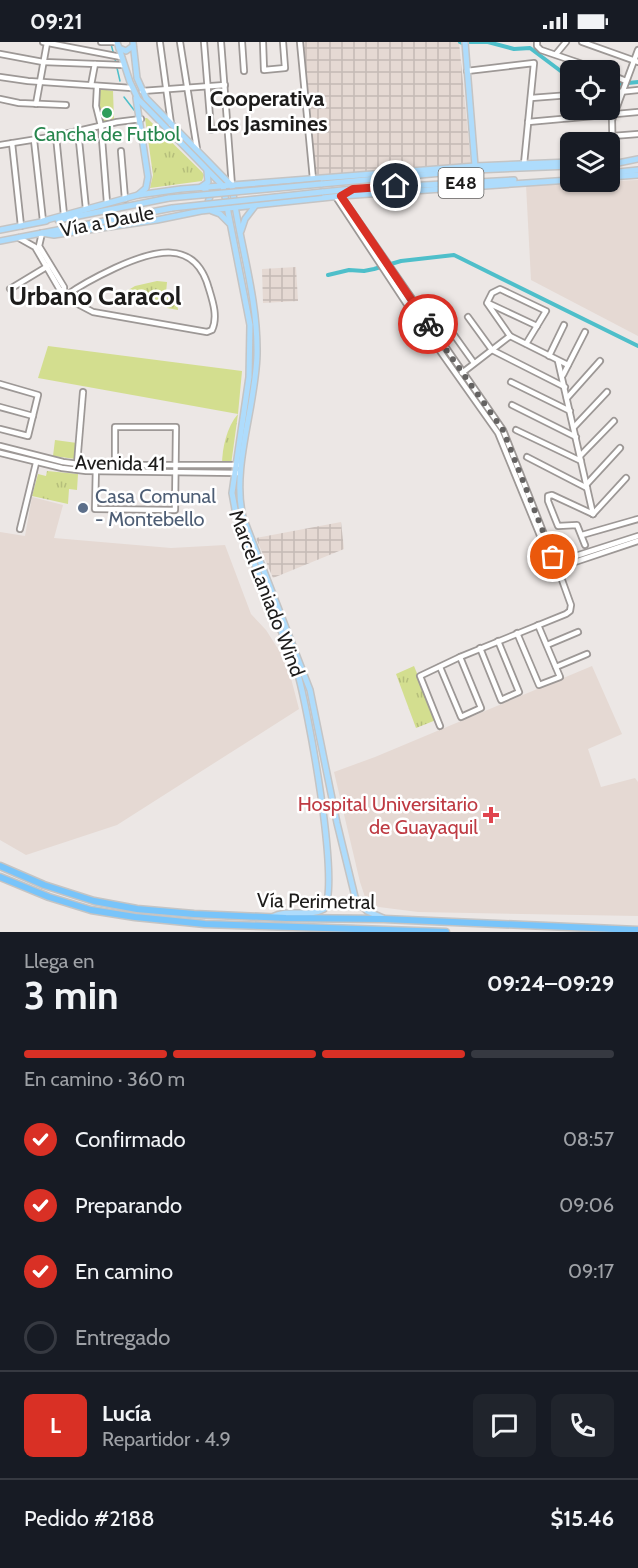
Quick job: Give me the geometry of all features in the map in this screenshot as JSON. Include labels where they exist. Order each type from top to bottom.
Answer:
[{"type":"highway","name":"Vía Perimetral","points":[[0,866],[44,885],[105,903],[182,914],[270,918],[384,919],[638,930]]},
{"type":"highway","name":"Vía Perimetral","points":[[0,877],[49,897],[91,910],[135,917],[205,924],[446,932]]},
{"type":"main road","points":[[465,42],[475,168]]},
{"type":"main road","points":[[117,44],[126,51],[133,44]]},
{"type":"main road","points":[[117,44],[134,91],[141,119],[148,177],[146,188],[138,195]]},
{"type":"main road","points":[[133,44],[136,74],[150,104],[232,186]]},
{"type":"main road","points":[[134,91],[148,111],[223,186]]},
{"type":"main road","points":[[620,161],[638,160]]},
{"type":"main road","points":[[620,164],[638,160]]},
{"type":"main road","points":[[518,168],[524,164],[532,168]]},
{"type":"main road","name":"E48","points":[[138,195],[201,187],[348,176],[524,164],[560,164]]},
{"type":"main road","name":"E48","points":[[340,182],[475,168],[532,168],[560,165]]},
{"type":"main road","points":[[207,169],[208,182],[201,187],[210,196],[204,210],[220,214],[229,223]]},
{"type":"main road","points":[[620,172],[637,173]]},
{"type":"main road","points":[[620,174],[637,173]]},
{"type":"main road","points":[[340,182],[348,176],[362,180]]},
{"type":"main road","name":"E48","points":[[322,192],[560,179]]},
{"type":"main road","name":"E48","points":[[204,210],[338,196],[560,179]]},
{"type":"main road","name":"Vía a Daule","points":[[0,230],[68,219],[139,202],[340,182]]},
{"type":"main road","name":"Marcel Laniado Wind","points":[[223,186],[250,325],[249,377],[239,465]]},
{"type":"main road","name":"Marcel Laniado Wind","points":[[232,186],[254,306],[257,351],[256,378],[232,503],[302,689],[328,855],[329,900],[324,909],[314,913],[278,914],[270,918]]},
{"type":"main road","points":[[322,192],[338,196],[353,189]]},
{"type":"main road","name":"Vía a Daule","points":[[0,241],[172,208],[322,192]]},
{"type":"main road","name":"Vía a Daule","points":[[43,222],[138,195]]},
{"type":"main road","points":[[240,236],[245,219],[256,205]]},
{"type":"main road","name":"Vía a Daule","points":[[42,233],[54,235],[157,220],[204,210]]},
{"type":"main road","name":"Marcel Laniado Wind","points":[[237,473],[239,502],[243,517],[310,690],[337,823],[356,901],[367,911],[384,919]]},
{"type":"street","points":[[36,104],[45,42],[121,57]]},
{"type":"street","points":[[82,42],[84,50]]},
{"type":"street","points":[[101,42],[117,44]]},
{"type":"street","points":[[180,42],[197,149]]},
{"type":"street","points":[[204,42],[211,130]]},
{"type":"street","points":[[221,42],[232,186]]},
{"type":"street","points":[[242,42],[244,71]]},
{"type":"street","points":[[263,42],[264,70],[285,68],[284,42]]},
{"type":"street","points":[[300,42],[313,179]]},
{"type":"street","points":[[537,42],[541,50],[572,60]]},
{"type":"street","points":[[556,54],[565,42]]},
{"type":"street","points":[[582,42],[636,61]]},
{"type":"street","points":[[160,43],[171,124]]},
{"type":"street","points":[[620,97],[636,61],[638,50]]},
{"type":"street","points":[[0,54],[43,62],[123,65]]},
{"type":"street","points":[[467,71],[534,63],[524,164]]},
{"type":"street","points":[[95,64],[94,85],[101,126],[107,203]]},
{"type":"street","points":[[0,77],[94,85],[134,91]]},
{"type":"street","points":[[620,79],[626,81]]},
{"type":"street","points":[[142,91],[225,85]]},
{"type":"street","points":[[622,92],[638,90]]},
{"type":"street","points":[[531,98],[560,96]]},
{"type":"street","points":[[0,99],[19,104],[66,105]]},
{"type":"street","points":[[620,113],[638,112]]},
{"type":"street","points":[[0,145],[141,119]]},
{"type":"street","points":[[528,122],[560,119]]},
{"type":"street","points":[[78,131],[86,209]]},
{"type":"street","points":[[620,135],[638,134]]},
{"type":"street","points":[[56,136],[64,215]]},
{"type":"street","points":[[34,140],[43,222]]},
{"type":"street","points":[[12,143],[21,226]]},
{"type":"street","points":[[121,151],[124,199]]},
{"type":"street","points":[[338,196],[503,430],[550,561],[557,566],[571,605],[570,611],[422,674],[420,677],[440,726]]},
{"type":"street","points":[[338,196],[406,303],[498,433],[551,552],[557,560],[638,541]]},
{"type":"street","points":[[42,233],[39,246],[60,290],[72,301],[93,312],[207,332],[212,330],[214,325],[215,316],[206,278],[198,266],[188,258],[176,253],[162,251],[146,254],[65,293]]},
{"type":"street","points":[[19,238],[35,247],[48,266]]},
{"type":"street","points":[[10,289],[48,266]]},
{"type":"street","points":[[487,303],[492,293],[500,289],[546,311],[526,344]]},
{"type":"street","points":[[487,303],[537,327]]},
{"type":"street","points":[[487,303],[510,336],[568,365]]},
{"type":"street","points":[[468,317],[492,350],[565,387]]},
{"type":"street","points":[[549,356],[564,325]]},
{"type":"street","points":[[450,328],[474,363]]},
{"type":"street","points":[[562,376],[585,332]]},
{"type":"street","points":[[458,376],[510,336]]},
{"type":"street","points":[[558,361],[593,514]]},
{"type":"street","points":[[567,398],[600,361]]},
{"type":"street","points":[[511,382],[570,411]]},
{"type":"street","points":[[0,384],[38,395],[28,436],[0,429]]},
{"type":"street","points":[[77,464],[83,392]]},
{"type":"street","points":[[574,427],[607,392]]},
{"type":"street","points":[[512,405],[576,437]]},
{"type":"street","points":[[0,407],[33,416]]},
{"type":"street","points":[[581,458],[614,421]]},
{"type":"street","points":[[96,465],[95,509],[176,510],[176,427],[115,427],[115,465]]},
{"type":"street","points":[[516,430],[581,458]]},
{"type":"street","name":"Avenida 41","points":[[0,446],[77,464],[239,465]]},
{"type":"street","points":[[587,486],[620,448]]},
{"type":"street","name":"Avenida 41","points":[[0,453],[62,468],[96,471],[237,473]]},
{"type":"street","points":[[527,457],[587,486]]},
{"type":"street","points":[[20,530],[36,462]]},
{"type":"street","points":[[593,514],[626,478]]},
{"type":"street","points":[[585,545],[578,525],[558,526],[548,496],[552,495],[593,514]]},
{"type":"street","points":[[582,536],[638,519]]},
{"type":"street","points":[[557,566],[638,536]]},
{"type":"street","points":[[517,633],[539,685],[560,676],[538,625]]},
{"type":"street","points":[[547,645],[578,632]]},
{"type":"street","points":[[480,648],[501,700],[519,692],[498,641]]},
{"type":"street","points":[[556,667],[586,654]]},
{"type":"street","points":[[440,667],[461,717],[481,708],[460,657]]},
{"type":"shaded area","points":[[303,42],[459,42],[471,164],[316,177]]},
{"type":"shaded area","points":[[638,180],[638,336],[531,280],[526,185],[560,183],[560,192],[620,192],[620,181]]},
{"type":"shaded area","points":[[296,267],[298,301],[263,303],[262,269]]},
{"type":"shaded area","points":[[32,497],[63,505],[54,538],[171,548],[225,545],[251,614],[266,630],[287,663],[299,709],[117,825],[26,855],[0,840],[0,532],[25,536]]},
{"type":"shaded area","points":[[341,522],[344,549],[273,578],[256,538]]},
{"type":"shaded area","name":"Hospital Universitario de Guayaquil","points":[[592,666],[622,734],[588,749],[601,787],[635,778],[638,782],[638,916],[418,912],[371,906],[360,882],[334,772]]},
{"type":"green space","name":"Cancha de Futbol","points":[[100,89],[113,91],[114,120],[102,123],[98,106]]},
{"type":"green space","points":[[145,118],[202,172],[204,175],[202,181],[150,188],[153,175]]},
{"type":"green space","points":[[157,281],[167,282],[166,293],[177,300],[178,310],[167,308],[165,301],[120,295],[135,286]]},
{"type":"green space","points":[[48,346],[242,371],[238,414],[38,378]]},
{"type":"green space","points":[[238,414],[231,465],[222,465],[226,438]]},
{"type":"green space","points":[[55,440],[77,443],[76,459],[53,456]]},
{"type":"green space","points":[[47,471],[78,474],[77,490],[69,489],[68,504],[32,496],[38,474],[46,476]]},
{"type":"green space","points":[[414,666],[436,720],[416,728],[396,674]]},
{"type":"waterway","points":[[469,42],[488,42],[514,49],[530,48],[560,70]]},
{"type":"waterway","points":[[111,44],[116,63]]},
{"type":"waterway","points":[[117,68],[120,81]]},
{"type":"waterway","points":[[620,84],[638,82]]},
{"type":"waterway","points":[[124,97],[134,110]]},
{"type":"waterway","points":[[328,275],[349,270],[364,271],[401,261],[454,255],[638,346]]},
{"type":"way so far","points":[[428,324],[503,430],[553,557]]},
{"type":"place","name":"Cancha de Futbol","points":[[107,113]]},
{"type":"place","name":"Casa Comunal - Montebello","points":[[83,508]]},
{"type":"place","name":"Hospital Universitario de Guayaquil","points":[[491,815]]},
{"type":"district","name":"Cooperativa Los Jasmines","points":[[267,110]]},
{"type":"district","name":"Urbano Caracol","points":[[95,296]]},
{"type":"route","points":[[396,186],[353,189],[341,196],[428,324]]}]
